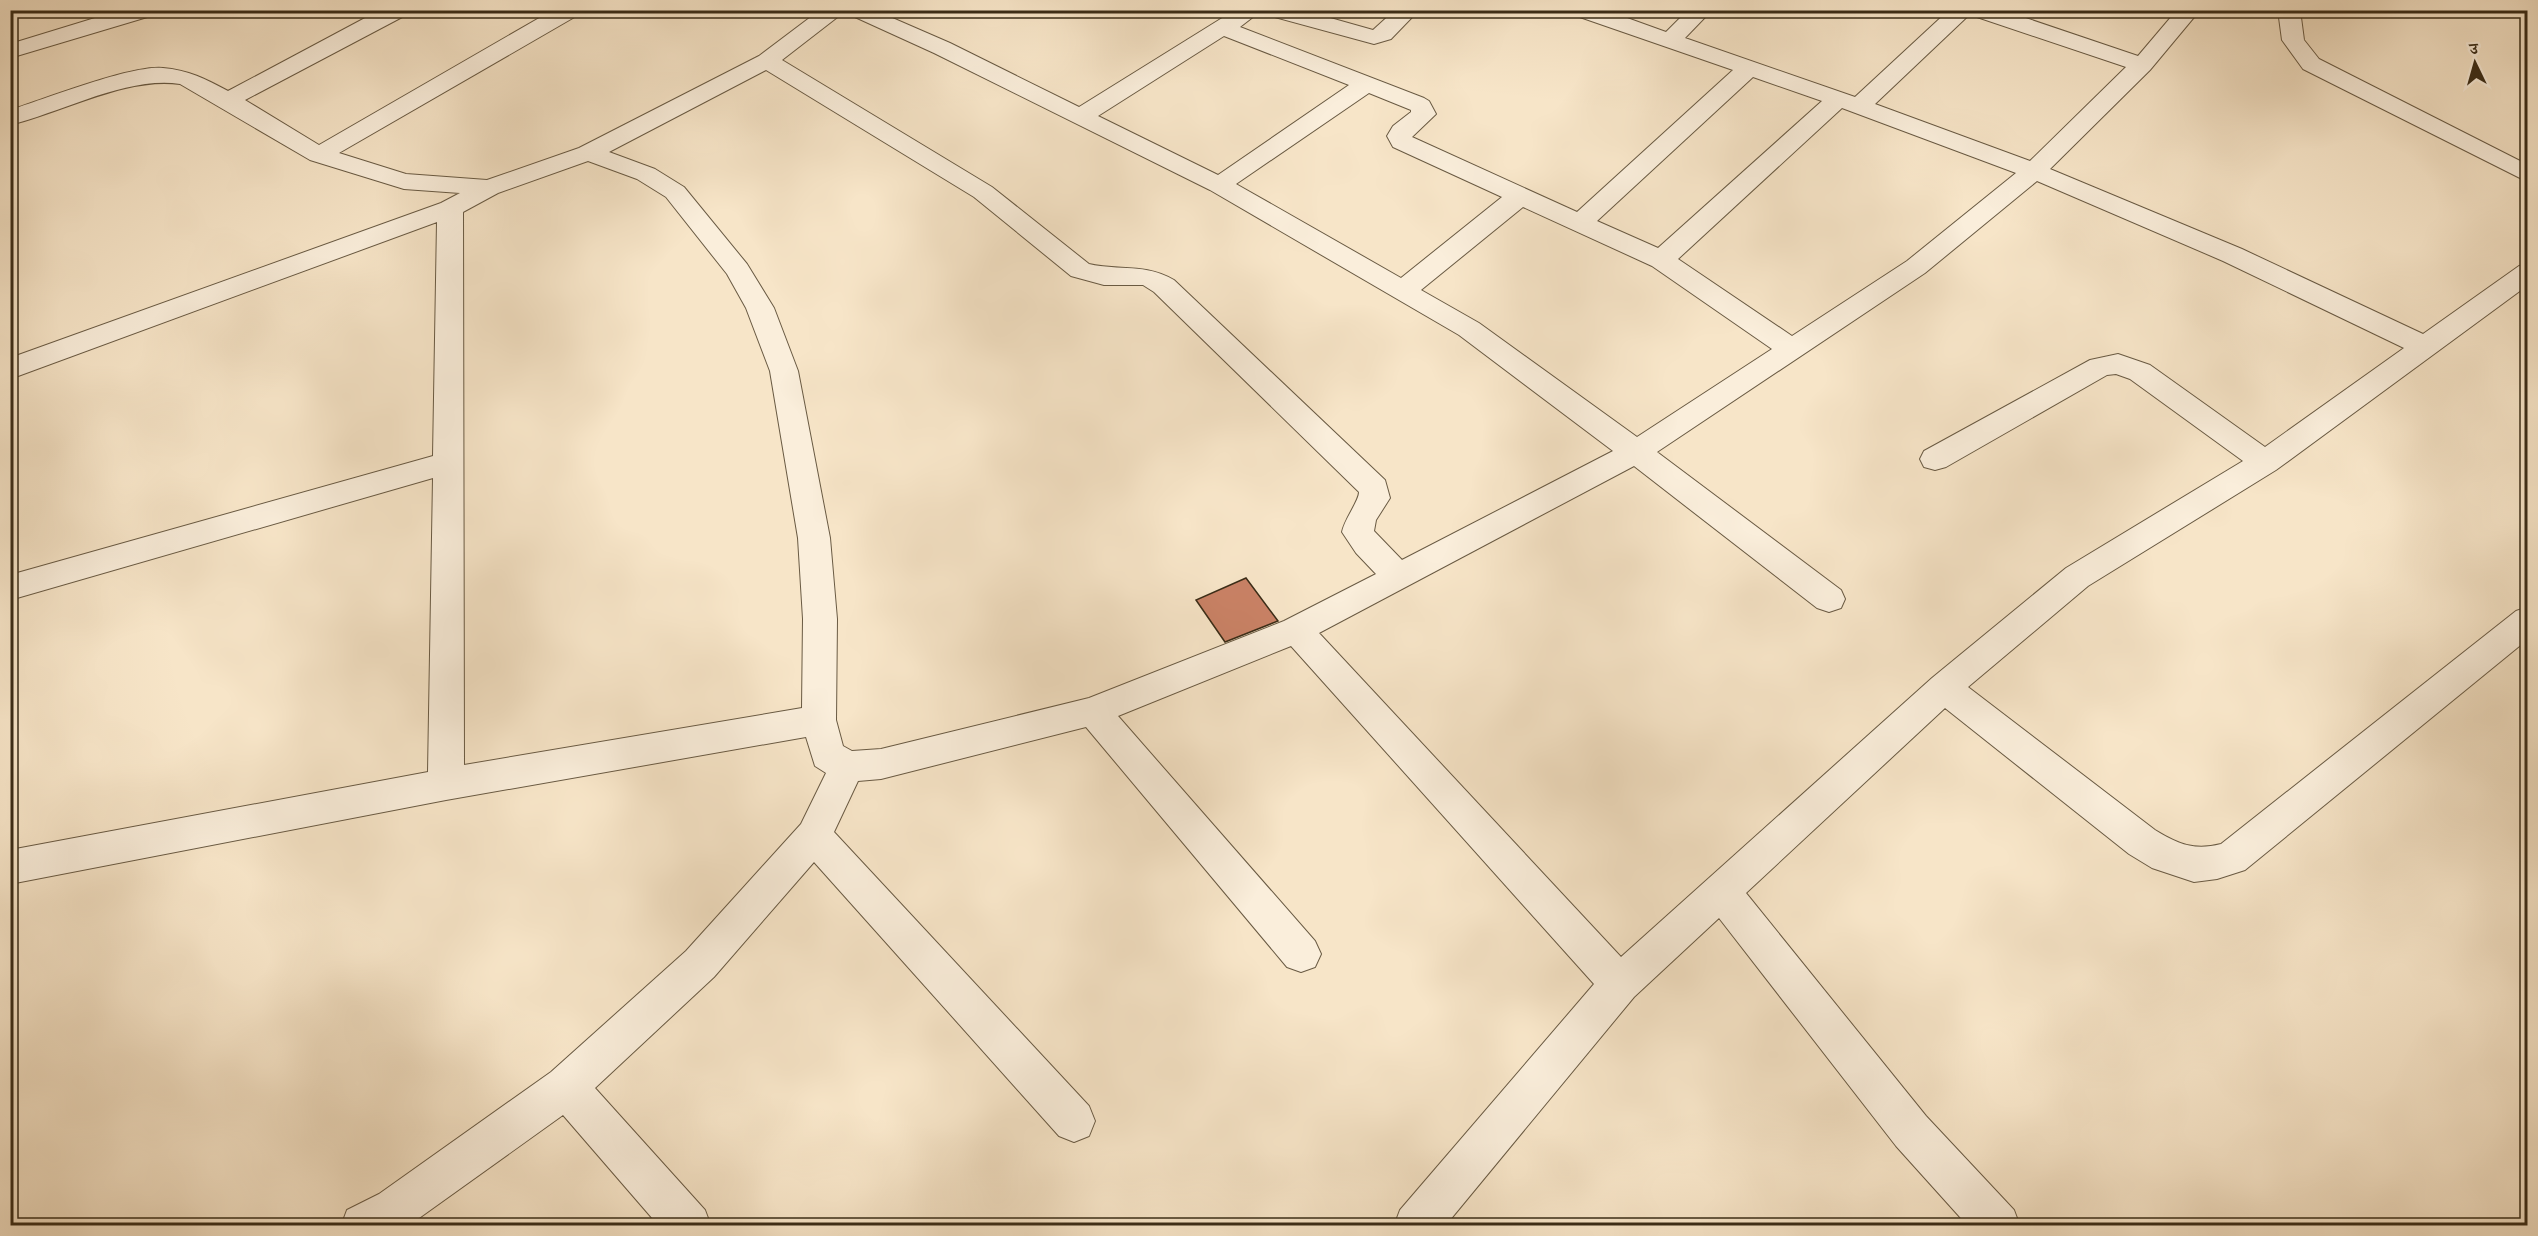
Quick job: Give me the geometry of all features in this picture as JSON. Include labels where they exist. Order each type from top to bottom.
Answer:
[{"type":"street","points":[[10,51],[146,10]]},
{"type":"street","points":[[228,100],[398,10]]},
{"type":"street","points":[[319,155],[570,10]]},
{"type":"street","points":[[10,369],[450,208],[489,188],[588,153],[767,62],[835,10]]},
{"type":"street","points":[[854,10],[942,48],[1219,185],[1469,329],[1636,452],[1829,599]]},
{"type":"street","points":[[1081,117],[1251,10]]},
{"type":"street","points":[[1275,10],[1374,37],[1383,34],[1408,10]]},
{"type":"street","points":[[1582,10],[2034,171],[2282,276],[2426,347]]},
{"type":"street","points":[[1670,41],[1701,10]]},
{"type":"street","points":[[1660,260],[1962,10]]},
{"type":"street","points":[[1979,10],[2142,65]]},
{"type":"street","points":[[588,153],[646,174],[675,192],[738,270],[760,308],[784,371],[814,538],[820,619],[819,720],[828,754],[847,767],[881,764],[1093,711],[1296,630],[1636,452],[1916,267],[2034,171],[2142,65],[2189,10]]},
{"type":"street","points":[[2289,10],[2291,38],[2296,51],[2310,64],[2528,175]]},
{"type":"street","points":[[1223,28],[1421,106],[1424,114],[1402,131],[1400,136],[1402,142],[1660,260],[1791,349]]},
{"type":"street","points":[[767,62],[983,192],[1080,270],[1104,276],[1149,278],[1164,286],[1374,488],[1376,498],[1360,518],[1358,532],[1366,545],[1398,576]]},
{"type":"street","points":[[1581,222],[1749,68]]},
{"type":"street","points":[[10,118],[126,81],[160,74],[186,78],[228,100],[319,155],[404,181],[489,188]]},
{"type":"street","points":[[1219,185],[1366,84]]},
{"type":"street","points":[[1403,291],[1521,195]]},
{"type":"street","points":[[446,784],[450,208]]},
{"type":"street","points":[[1416,1226],[1620,984],[1944,688],[2077,577],[2265,462],[2528,272]]},
{"type":"street","points":[[1935,459],[2100,367],[2118,364],[2140,372],[2265,462]]},
{"type":"street","points":[[10,588],[448,463]]},
{"type":"street","points":[[1944,688],[2142,842],[2178,863],[2207,866],[2232,858],[2528,620]]},
{"type":"street","points":[[1296,630],[1620,984]]},
{"type":"street","points":[[1093,711],[1301,954]]},
{"type":"street","points":[[10,867],[446,784],[819,720]]},
{"type":"street","points":[[363,1226],[394,1209],[566,1087],[700,964],[814,836],[847,767]]},
{"type":"street","points":[[814,836],[1074,1122]]},
{"type":"street","points":[[1722,893],[1911,1131],[1998,1226]]},
{"type":"street","points":[[566,1087],[689,1226]]},
{"type":"building","points":[[1246,578],[1278,621],[1225,642],[1196,600]]}]
